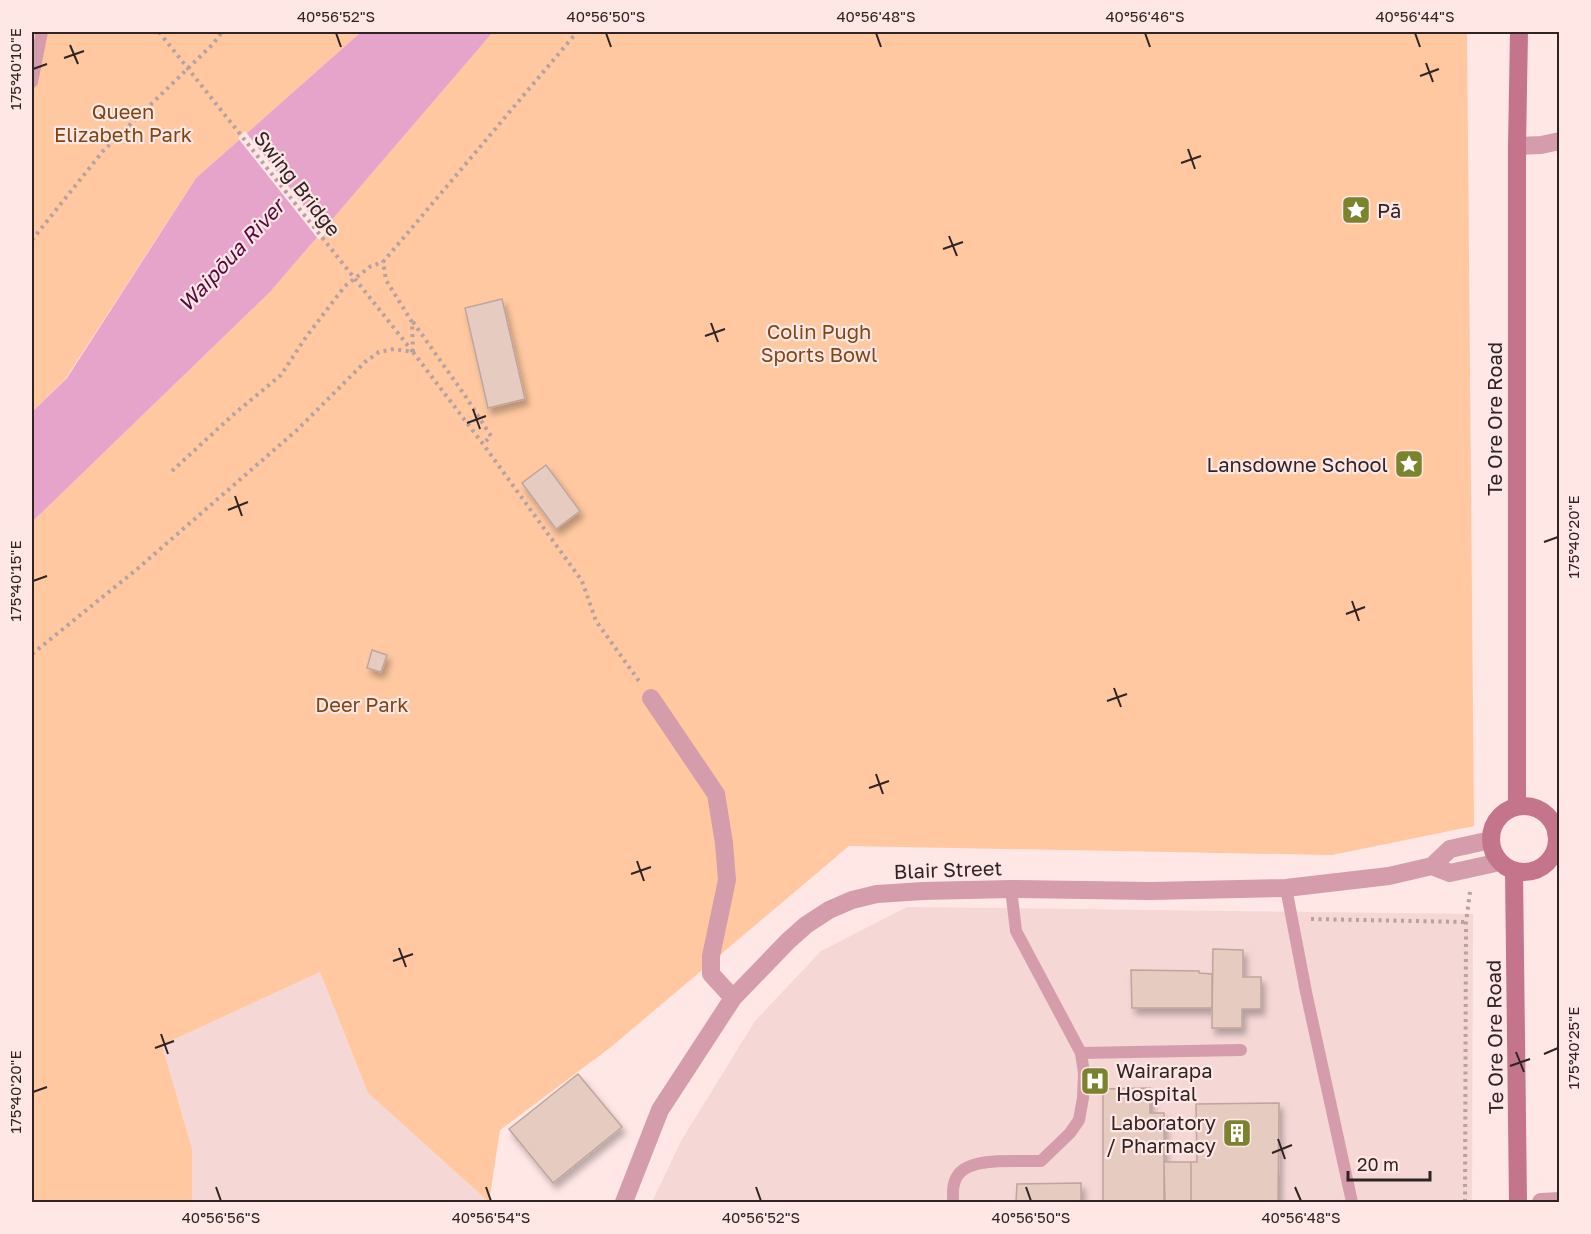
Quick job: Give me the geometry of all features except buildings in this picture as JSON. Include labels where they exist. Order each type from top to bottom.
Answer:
[{"type":"main road","name":"Te Ore Ore Road","points":[[1517,807],[1519,32]]},
{"type":"main road","points":[[1491,840],[1492,831],[1501,815],[1517,807],[1535,808],[1542,812],[1558,832],[1557,843],[1550,860],[1533,871],[1524,872],[1507,866]]},
{"type":"main road","name":"Te Ore Ore Road","points":[[1491,840],[1492,848],[1507,866],[1518,1203]]},
{"type":"street","points":[[1517,146],[1560,141]]},
{"type":"street","points":[[651,698],[716,794],[727,880],[711,956],[711,974],[733,998]]},
{"type":"street","name":"Blair Street","points":[[624,1203],[660,1110],[733,998],[806,925],[829,910],[852,900],[877,894],[911,891],[1011,889],[1151,891],[1286,888],[1380,877],[1432,866],[1450,849],[1491,840]]},
{"type":"street","name":"Blair Street","points":[[1432,866],[1450,873],[1507,866]]},
{"type":"street","points":[[1541,1203],[1560,1201]]},
{"type":"lane","points":[[32,82],[42,32]]},
{"type":"lane","points":[[1286,888],[1352,1203]]},
{"type":"lane","points":[[953,1203],[953,1185],[957,1175],[966,1167],[978,1163],[1041,1161],[1070,1133],[1079,1120],[1084,1073],[1081,1053],[1016,931],[1011,889]]},
{"type":"lane","points":[[1081,1053],[1241,1050]]},
{"type":"path","name":"Swing Bridge","points":[[159,32],[413,352],[483,444],[582,581],[596,621],[651,698]]},
{"type":"path","points":[[32,240],[103,151],[213,44],[222,32]]},
{"type":"path","points":[[172,471],[281,375],[306,337],[345,286],[371,266],[383,262],[577,32]]},
{"type":"path","points":[[383,262],[386,280],[412,322],[491,436],[483,444]]},
{"type":"path","points":[[32,654],[136,570],[297,430],[365,362],[379,352],[394,349],[413,352],[412,322]]},
{"type":"path","points":[[1465,1203],[1466,922],[1471,884]]},
{"type":"path","points":[[1292,919],[1466,922]]},
{"type":"shaded area","name":"Wairarapa Hospital","points":[[907,907],[1473,914],[1472,1202],[652,1202],[681,1141],[755,1021],[821,951]]},
{"type":"shaded area","points":[[320,972],[368,1093],[489,1202],[192,1202],[192,1149],[162,1045]]},
{"type":"green space","name":"Queen Elizabeth Park","points":[[32,32],[361,32],[196,178],[66,378],[32,412]]},
{"type":"green space","points":[[493,32],[1467,32],[1474,826],[1332,855],[849,846],[611,1047],[500,1130],[489,1202],[368,1093],[320,972],[162,1045],[192,1149],[192,1202],[32,1202],[32,522],[270,292]]},
{"type":"water","name":"Waipōua River","points":[[361,32],[493,32],[270,292],[32,522],[32,412],[67,378],[196,178]]},
{"type":"pier","points":[[245,131],[325,233],[319,240],[238,138]]},
{"type":"place","name":"Pā","points":[[1356,210]]},
{"type":"place","name":"Lansdowne School","points":[[1409,464]]},
{"type":"place","name":"Wairarapa Hospital","points":[[1095,1081]]},
{"type":"place","name":"Laboratory / Pharmacy","points":[[1237,1133]]},
{"type":"park label","name":"Colin Pugh Sports Bowl","points":[[819,342]]},
{"type":"park label","name":"Deer Park","points":[[362,704]]}]
